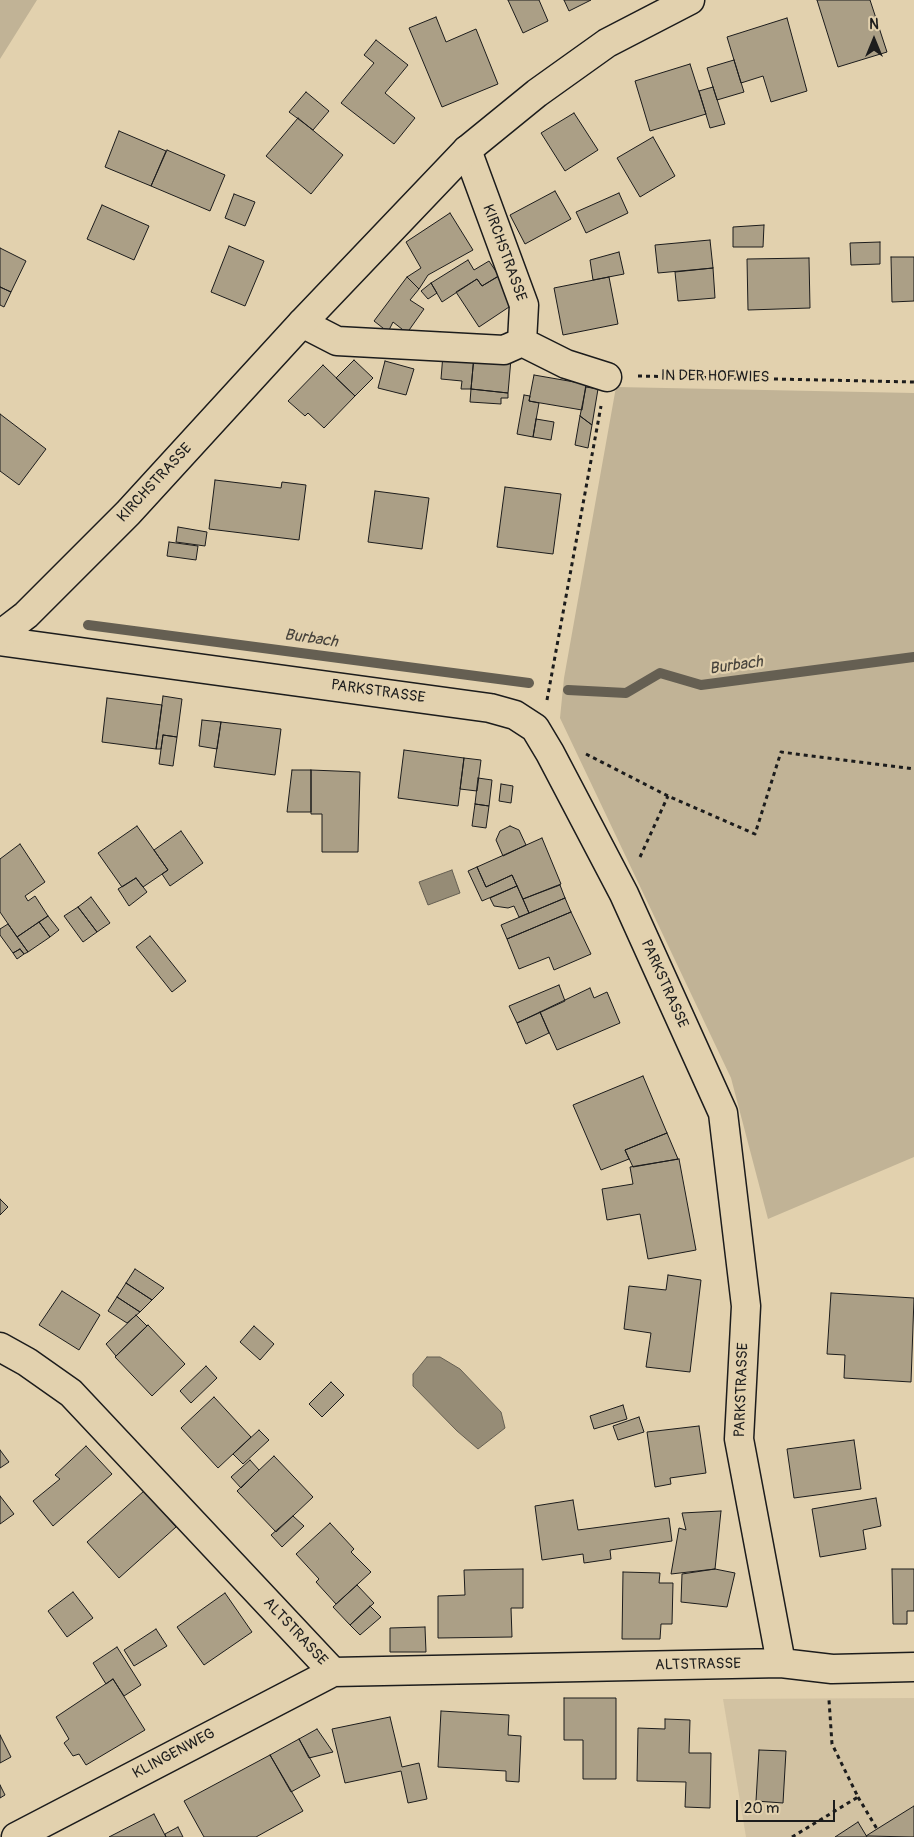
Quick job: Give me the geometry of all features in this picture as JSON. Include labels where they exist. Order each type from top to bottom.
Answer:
[{"type":"street","name":"KIRCHSTRASSE","points":[[0,635],[26,615],[128,513],[302,323],[467,150],[537,93],[607,43],[690,0]]},
{"type":"street","name":"KIRCHSTRASSE","points":[[467,150],[524,305],[522,342]]},
{"type":"street","points":[[302,323],[336,341],[504,350],[522,342],[566,364],[607,377]]},
{"type":"street","name":"PARKSTRASSE","points":[[0,641],[490,708],[515,714],[535,728],[550,752],[624,894],[723,1113],[746,1306],[739,1439],[781,1663]]},
{"type":"street","name":"ALTSTRASSE","points":[[0,1346],[27,1362],[71,1393],[333,1672],[781,1663]]},
{"type":"street","points":[[781,1663],[832,1669],[914,1667]]},
{"type":"street","name":"KLINGENWEG","points":[[16,1837],[333,1672]]},
{"type":"path","name":"IN DER HOFWIES","points":[[607,377],[653,376],[914,382]]},
{"type":"path","points":[[535,728],[548,699],[607,377]]},
{"type":"path","points":[[579,751],[668,796],[755,834],[781,752],[914,769]]},
{"type":"path","points":[[624,894],[668,796]]},
{"type":"path","points":[[832,1669],[829,1698],[832,1744],[858,1797],[877,1830]]},
{"type":"path","points":[[792,1837],[858,1797]]},
{"type":"shaded area","points":[[0,0],[37,0],[0,59]]},
{"type":"shaded area","points":[[616,387],[914,393],[914,1157],[768,1219],[731,1078],[560,718],[564,678]]},
{"type":"shaded area","points":[[452,870],[460,893],[428,905],[419,882]]},
{"type":"shaded area","points":[[427,1357],[440,1357],[460,1369],[501,1412],[505,1428],[478,1449],[457,1431],[413,1386],[413,1374]]},
{"type":"shaded area","points":[[914,1698],[914,1837],[746,1837],[723,1699]]},
{"type":"building","points":[[508,0],[539,0],[548,21],[523,33]]},
{"type":"building","points":[[564,0],[591,0],[569,11]]},
{"type":"building","points":[[817,0],[870,0],[887,52],[838,67]]},
{"type":"building","points":[[436,17],[446,42],[476,29],[498,84],[442,107],[409,28]]},
{"type":"building","points":[[787,18],[807,91],[771,102],[763,76],[741,83],[727,37]]},
{"type":"building","points":[[376,40],[408,65],[385,93],[415,118],[394,144],[341,103],[374,63],[364,55]]},
{"type":"building","points":[[734,60],[744,92],[717,100],[707,68]]},
{"type":"building","points":[[690,64],[706,114],[650,131],[635,81]]},
{"type":"building","points":[[713,87],[725,124],[710,128],[699,91]]},
{"type":"building","points":[[306,92],[329,111],[313,130],[289,112]]},
{"type":"building","points":[[574,113],[598,150],[565,171],[541,133]]},
{"type":"building","points":[[298,118],[343,155],[311,194],[266,156]]},
{"type":"building","points":[[119,131],[166,151],[151,186],[105,167]]},
{"type":"building","points":[[653,137],[675,176],[640,197],[617,158]]},
{"type":"building","points":[[167,150],[225,175],[210,211],[151,186]]},
{"type":"building","points":[[555,191],[571,219],[525,244],[510,215]]},
{"type":"building","points":[[619,193],[628,213],[586,233],[576,212]]},
{"type":"building","points":[[234,194],[255,202],[245,226],[225,218]]},
{"type":"building","points":[[102,205],[149,226],[134,260],[87,239]]},
{"type":"building","points":[[450,213],[473,250],[428,275],[419,289],[407,277],[421,268],[406,242]]},
{"type":"building","points":[[764,225],[763,247],[733,247],[733,227]]},
{"type":"building","points":[[710,240],[713,268],[658,273],[655,245]]},
{"type":"building","points":[[880,242],[880,264],[851,265],[850,243]]},
{"type":"building","points":[[229,246],[264,261],[245,306],[211,292]]},
{"type":"building","points":[[0,248],[26,261],[11,292],[0,287]]},
{"type":"building","points":[[619,252],[624,274],[593,280],[590,260]]},
{"type":"building","points":[[891,257],[914,257],[914,301],[892,302]]},
{"type":"building","points":[[809,258],[810,308],[748,310],[747,259]]},
{"type":"building","points":[[468,260],[474,270],[489,261],[499,276],[482,286],[477,279],[442,302],[431,283]]},
{"type":"building","points":[[713,268],[715,298],[678,301],[675,272]]},
{"type":"building","points":[[500,275],[515,303],[479,327],[456,292],[477,279],[482,286]]},
{"type":"building","points":[[407,277],[419,289],[410,300],[424,309],[407,333],[393,322],[388,332],[374,321]]},
{"type":"building","points":[[609,277],[618,324],[563,335],[554,288]]},
{"type":"building","points":[[431,283],[437,293],[428,299],[421,291]]},
{"type":"building","points":[[0,287],[11,292],[4,307],[0,305]]},
{"type":"building","points":[[443,354],[474,356],[471,389],[461,389],[462,381],[441,379]]},
{"type":"building","points":[[474,356],[511,359],[508,393],[471,389]]},
{"type":"building","points":[[354,360],[373,378],[355,396],[336,378]]},
{"type":"building","points":[[385,361],[414,369],[406,395],[378,388]]},
{"type":"building","points":[[323,365],[355,396],[324,428],[308,413],[305,416],[288,401]]},
{"type":"building","points":[[534,375],[586,384],[582,410],[529,401]]},
{"type":"building","points":[[586,387],[598,389],[592,425],[580,416]]},
{"type":"building","points":[[471,389],[508,393],[508,398],[501,398],[501,404],[470,402]]},
{"type":"building","points":[[524,395],[530,396],[529,401],[539,403],[533,437],[517,434]]},
{"type":"building","points":[[0,414],[46,449],[19,485],[0,471]]},
{"type":"building","points":[[580,416],[592,425],[588,448],[575,445]]},
{"type":"building","points":[[536,419],[554,422],[551,440],[533,437]]},
{"type":"building","points":[[215,480],[281,488],[282,482],[306,485],[299,540],[209,529]]},
{"type":"building","points":[[505,487],[561,494],[553,554],[497,547]]},
{"type":"building","points":[[375,491],[429,498],[422,549],[368,542]]},
{"type":"building","points":[[178,527],[207,532],[205,546],[176,542]]},
{"type":"building","points":[[169,542],[198,546],[196,560],[167,556]]},
{"type":"building","points":[[163,696],[182,699],[177,737],[163,735],[161,749],[156,749]]},
{"type":"building","points":[[107,698],[162,705],[156,749],[102,742]]},
{"type":"building","points":[[202,720],[221,722],[217,749],[199,746]]},
{"type":"building","points":[[221,722],[281,729],[275,775],[214,767]]},
{"type":"building","points":[[163,735],[177,737],[173,766],[159,764]]},
{"type":"building","points":[[404,750],[464,758],[458,806],[398,798]]},
{"type":"building","points":[[464,758],[481,760],[477,791],[460,789]]},
{"type":"building","points":[[292,770],[311,770],[311,812],[287,812]]},
{"type":"building","points":[[311,770],[360,772],[358,852],[322,852],[322,814],[311,814]]},
{"type":"building","points":[[478,778],[492,780],[489,806],[475,804]]},
{"type":"building","points":[[501,784],[513,786],[511,803],[499,801]]},
{"type":"building","points":[[475,804],[489,806],[486,828],[472,826]]},
{"type":"building","points":[[137,826],[168,870],[143,887],[136,878],[122,887],[98,853]]},
{"type":"building","points":[[510,826],[519,830],[526,845],[503,856],[496,840],[500,831]]},
{"type":"building","points":[[181,831],[203,863],[170,886],[162,874],[168,870],[154,850]]},
{"type":"building","points":[[542,838],[561,884],[523,899],[512,875],[486,887],[477,867]]},
{"type":"building","points":[[20,844],[45,882],[25,896],[28,901],[35,896],[48,916],[17,937],[0,912],[0,859]]},
{"type":"building","points":[[477,867],[486,887],[512,875],[517,886],[482,901],[468,871]]},
{"type":"building","points":[[136,878],[147,892],[129,906],[118,889]]},
{"type":"building","points":[[560,885],[565,898],[529,913],[523,899]]},
{"type":"building","points":[[517,886],[529,913],[519,917],[514,906],[508,908],[494,906],[490,898]]},
{"type":"building","points":[[91,897],[110,923],[97,932],[78,907]]},
{"type":"building","points":[[565,898],[571,912],[507,939],[501,925]]},
{"type":"building","points":[[78,907],[97,932],[83,942],[64,916]]},
{"type":"building","points":[[571,912],[591,954],[554,970],[549,957],[519,969],[507,939]]},
{"type":"building","points":[[48,916],[59,930],[50,937],[39,922]]},
{"type":"building","points":[[39,922],[50,937],[28,952],[17,937]]},
{"type":"building","points":[[8,924],[28,952],[24,954],[20,949],[13,953],[0,935],[0,929]]},
{"type":"building","points":[[150,936],[186,981],[172,992],[136,947]]},
{"type":"building","points":[[20,949],[24,954],[17,959],[13,953]]},
{"type":"building","points":[[559,985],[565,1001],[517,1023],[509,1006]]},
{"type":"building","points":[[590,988],[594,998],[607,992],[620,1023],[557,1050],[540,1012]]},
{"type":"building","points":[[540,1012],[549,1033],[526,1044],[517,1023]]},
{"type":"building","points":[[643,1076],[667,1133],[625,1150],[629,1159],[601,1170],[573,1105]]},
{"type":"building","points":[[667,1133],[678,1159],[633,1167],[625,1150]]},
{"type":"building","points":[[679,1159],[696,1250],[648,1259],[640,1214],[607,1220],[602,1189],[633,1184],[630,1167]]},
{"type":"building","points":[[0,1199],[8,1207],[0,1215]]},
{"type":"building","points":[[135,1269],[164,1288],[152,1300],[126,1283]]},
{"type":"building","points":[[668,1275],[701,1280],[690,1372],[646,1367],[651,1333],[624,1329],[629,1286],[666,1290]]},
{"type":"building","points":[[126,1283],[152,1300],[140,1312],[117,1297]]},
{"type":"building","points":[[62,1291],[100,1315],[79,1350],[39,1325]]},
{"type":"building","points":[[831,1293],[914,1298],[911,1382],[844,1378],[845,1355],[827,1354]]},
{"type":"building","points":[[117,1297],[140,1312],[127,1323],[108,1311]]},
{"type":"building","points":[[136,1315],[147,1326],[116,1356],[106,1344]]},
{"type":"building","points":[[148,1325],[185,1364],[152,1396],[115,1357]]},
{"type":"building","points":[[254,1326],[274,1344],[260,1360],[240,1342]]},
{"type":"building","points":[[206,1366],[217,1378],[191,1403],[180,1391]]},
{"type":"building","points":[[331,1382],[344,1395],[322,1417],[309,1404]]},
{"type":"building","points":[[214,1397],[251,1437],[218,1468],[181,1428]]},
{"type":"building","points":[[623,1405],[627,1419],[594,1429],[590,1416]]},
{"type":"building","points":[[639,1417],[644,1432],[618,1440],[613,1426]]},
{"type":"building","points":[[699,1426],[706,1473],[670,1478],[671,1484],[655,1487],[647,1432]]},
{"type":"building","points":[[259,1430],[269,1440],[243,1464],[233,1454]]},
{"type":"building","points":[[854,1440],[861,1489],[794,1498],[787,1449]]},
{"type":"building","points":[[86,1446],[112,1474],[53,1526],[33,1501],[60,1479],[55,1475]]},
{"type":"building","points":[[0,1450],[9,1462],[0,1468]]},
{"type":"building","points":[[274,1456],[313,1497],[276,1532],[237,1491]]},
{"type":"building","points":[[250,1460],[259,1470],[241,1488],[231,1477]]},
{"type":"building","points":[[144,1491],[176,1527],[119,1578],[87,1542]]},
{"type":"building","points":[[0,1496],[14,1514],[0,1524]]},
{"type":"building","points":[[876,1498],[881,1526],[863,1530],[866,1549],[820,1557],[812,1509]]},
{"type":"building","points":[[573,1500],[578,1530],[669,1518],[672,1541],[610,1550],[611,1559],[584,1563],[583,1554],[542,1560],[535,1506]]},
{"type":"building","points":[[721,1511],[715,1569],[671,1574],[679,1528],[686,1530],[682,1513]]},
{"type":"building","points":[[293,1516],[304,1526],[282,1547],[271,1535]]},
{"type":"building","points":[[330,1523],[354,1549],[351,1552],[371,1572],[336,1604],[316,1582],[319,1579],[296,1554]]},
{"type":"building","points":[[523,1569],[523,1608],[511,1608],[512,1637],[438,1638],[438,1596],[465,1595],[464,1570]]},
{"type":"building","points":[[715,1569],[735,1573],[727,1607],[681,1602],[682,1574]]},
{"type":"building","points":[[892,1569],[914,1569],[914,1611],[907,1611],[907,1624],[893,1624]]},
{"type":"building","points":[[623,1572],[660,1573],[659,1583],[673,1583],[672,1624],[661,1624],[660,1639],[622,1639]]},
{"type":"building","points":[[357,1585],[374,1603],[350,1625],[333,1607]]},
{"type":"building","points":[[73,1592],[93,1618],[67,1637],[48,1611]]},
{"type":"building","points":[[225,1593],[252,1632],[204,1665],[177,1627]]},
{"type":"building","points":[[370,1606],[381,1617],[360,1635],[350,1625]]},
{"type":"building","points":[[425,1627],[426,1652],[390,1652],[390,1628]]},
{"type":"building","points":[[156,1629],[167,1646],[134,1666],[124,1650]]},
{"type":"building","points":[[117,1647],[141,1685],[124,1696],[113,1679],[106,1684],[93,1663]]},
{"type":"building","points":[[113,1679],[145,1730],[86,1765],[79,1754],[73,1756],[64,1743],[69,1739],[56,1717]]},
{"type":"building","points":[[564,1698],[616,1698],[616,1779],[583,1779],[583,1740],[564,1740]]},
{"type":"building","points":[[441,1711],[509,1715],[508,1735],[521,1736],[519,1782],[506,1781],[506,1771],[438,1767]]},
{"type":"building","points":[[390,1717],[402,1767],[419,1763],[427,1799],[408,1803],[401,1771],[345,1783],[332,1729]]},
{"type":"building","points":[[665,1719],[690,1720],[689,1753],[711,1753],[710,1808],[685,1807],[686,1782],[637,1781],[638,1728],[665,1729]]},
{"type":"building","points":[[317,1729],[333,1752],[309,1758],[299,1739]]},
{"type":"building","points":[[0,1735],[11,1757],[0,1763]]},
{"type":"building","points":[[299,1739],[320,1776],[291,1792],[270,1755]]},
{"type":"building","points":[[759,1750],[786,1751],[783,1803],[756,1801]]},
{"type":"building","points":[[270,1755],[303,1811],[256,1837],[204,1837],[184,1801]]},
{"type":"building","points":[[0,1785],[5,1795],[0,1798]]},
{"type":"building","points":[[914,1806],[914,1837],[866,1836],[877,1829]]},
{"type":"building","points":[[154,1814],[166,1837],[109,1837]]},
{"type":"building","points":[[858,1822],[867,1837],[835,1837]]},
{"type":"building","points":[[178,1827],[183,1837],[166,1837],[165,1834]]},
{"type":"waterway","name":"Burbach","points":[[88,625],[529,683]]},
{"type":"waterway","name":"Burbach","points":[[568,690],[626,693],[660,673],[701,685],[914,657]]}]
